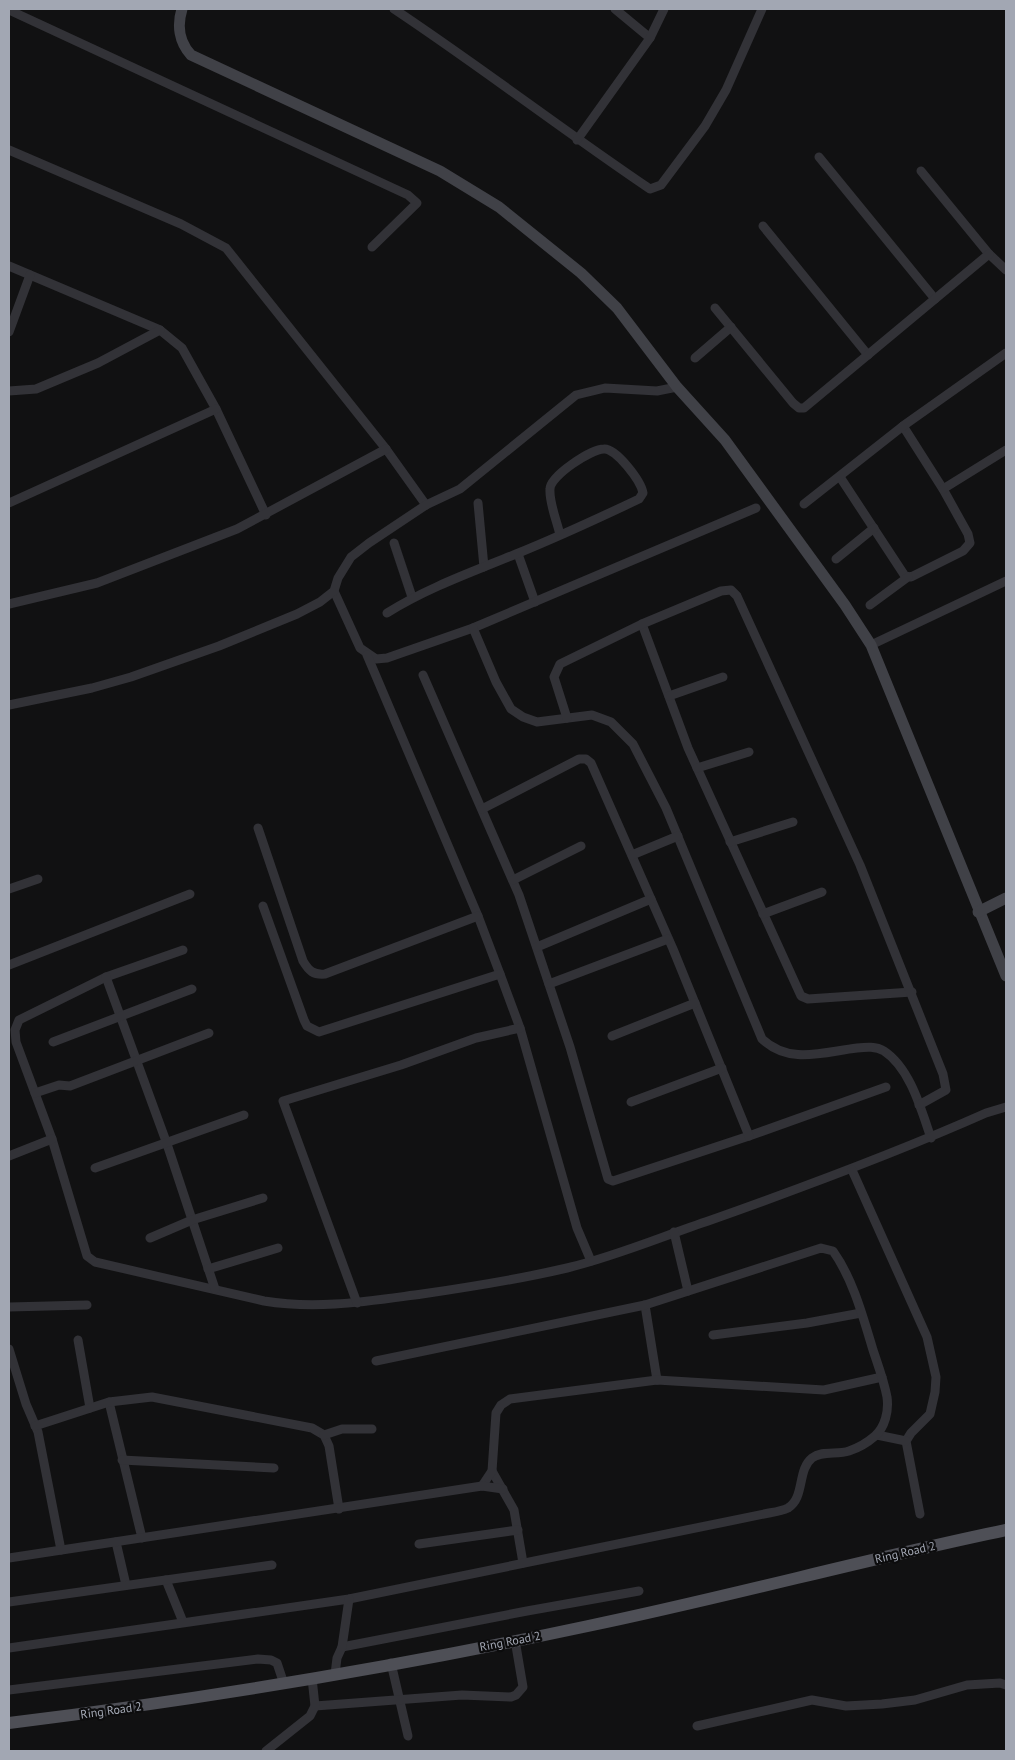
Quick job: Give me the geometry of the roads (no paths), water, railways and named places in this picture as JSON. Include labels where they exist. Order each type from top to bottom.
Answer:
[{"type":"main road","name":"Ring Road 2","points":[[9,1724],[284,1684],[515,1640],[597,1624],[758,1588],[919,1548],[1006,1530]]},
{"type":"street","points":[[182,9],[180,34],[188,51],[201,61],[440,171],[498,207],[604,293],[676,387],[725,440],[845,605],[871,645],[978,912],[1006,976]]},
{"type":"street","points":[[394,9],[504,85],[577,140],[650,189],[656,188],[705,126],[726,90],[762,9]]},
{"type":"street","points":[[615,9],[650,38]]},
{"type":"street","points":[[577,140],[650,38],[664,9]]},
{"type":"street","points":[[9,10],[408,196],[417,204],[372,247]]},
{"type":"street","points":[[9,150],[181,224],[226,248],[386,449],[426,505]]},
{"type":"street","points":[[819,156],[935,299]]},
{"type":"street","points":[[921,172],[989,254],[1006,270]]},
{"type":"street","points":[[763,226],[868,355]]},
{"type":"street","points":[[715,308],[799,408],[804,408],[989,254]]},
{"type":"street","points":[[9,266],[160,330],[182,348],[216,409],[266,515]]},
{"type":"street","points":[[9,332],[30,274]]},
{"type":"street","points":[[695,358],[731,327]]},
{"type":"street","points":[[9,391],[36,389],[98,363],[160,330]]},
{"type":"street","points":[[804,504],[903,426],[1006,353]]},
{"type":"street","points":[[9,705],[99,686],[219,646],[297,614],[320,602],[334,591],[338,578],[351,557],[426,505],[460,489],[576,395],[604,388],[657,391],[676,387]]},
{"type":"street","points":[[9,503],[216,409]]},
{"type":"street","points":[[870,605],[908,576],[963,551],[970,543],[968,534],[943,489],[903,426]]},
{"type":"street","points":[[387,613],[412,597],[518,554],[560,535],[639,499],[644,493],[642,485],[613,451],[605,448],[598,450],[560,472],[553,480],[550,489],[560,535]]},
{"type":"street","points":[[9,604],[98,583],[237,530],[386,449]]},
{"type":"street","points":[[943,489],[1006,450]]},
{"type":"street","points":[[840,477],[904,576],[908,576]]},
{"type":"street","points":[[478,503],[484,567]]},
{"type":"street","points":[[334,591],[360,648],[367,655],[376,659],[395,656],[473,628],[756,508]]},
{"type":"street","points":[[836,559],[874,528]]},
{"type":"street","points":[[394,543],[412,597]]},
{"type":"street","points":[[518,554],[535,602]]},
{"type":"street","points":[[871,645],[1006,581]]},
{"type":"street","points":[[568,718],[554,676],[560,664],[642,624],[721,590],[731,590],[737,596],[860,865],[943,1074],[946,1090],[919,1105]]},
{"type":"street","points":[[642,624],[697,768],[801,996],[808,999],[912,992]]},
{"type":"street","points":[[473,628],[496,682],[511,709],[523,717],[537,722],[592,715],[612,722],[633,744],[678,836],[762,1039],[773,1049],[783,1054],[801,1056],[868,1047],[883,1050],[896,1063],[919,1105],[931,1138]]},
{"type":"street","points":[[367,655],[478,916],[520,1028],[577,1228],[591,1261]]},
{"type":"street","points":[[423,675],[513,880],[570,1047],[608,1179],[613,1181],[750,1136],[886,1086]]},
{"type":"street","points":[[669,696],[723,677]]},
{"type":"street","points":[[697,768],[749,752]]},
{"type":"street","points":[[482,809],[579,759],[586,759],[591,763],[651,899],[750,1136]]},
{"type":"street","points":[[730,842],[793,822]]},
{"type":"street","points":[[258,828],[304,961],[309,970],[317,974],[325,974],[478,916]]},
{"type":"street","points":[[632,855],[678,836]]},
{"type":"street","points":[[513,880],[581,846]]},
{"type":"street","points":[[9,889],[38,879]]},
{"type":"street","points":[[763,914],[822,892]]},
{"type":"street","points":[[9,965],[190,894]]},
{"type":"street","points":[[978,912],[1006,898]]},
{"type":"street","points":[[537,947],[651,899]]},
{"type":"street","points":[[263,906],[304,1020],[308,1026],[319,1032],[500,974]]},
{"type":"street","points":[[549,984],[668,939]]},
{"type":"street","points":[[183,950],[106,977],[19,1020],[15,1030],[16,1042],[52,1139],[87,1256],[94,1262],[290,1306],[357,1303],[440,1291],[566,1268],[852,1170],[986,1113],[1006,1107]]},
{"type":"street","points":[[106,977],[122,1016],[167,1144],[215,1289]]},
{"type":"street","points":[[53,1042],[192,989]]},
{"type":"street","points":[[612,1036],[695,1003]]},
{"type":"street","points":[[357,1303],[283,1101],[401,1065],[476,1038],[520,1028]]},
{"type":"street","points":[[35,1093],[59,1085],[70,1086],[138,1062],[209,1033]]},
{"type":"street","points":[[631,1102],[722,1068]]},
{"type":"street","points":[[96,1168],[167,1144],[244,1114]]},
{"type":"street","points":[[9,1156],[52,1139]]},
{"type":"street","points":[[852,1170],[926,1337],[936,1377],[936,1392],[930,1414],[911,1432],[906,1441],[920,1514]]},
{"type":"street","points":[[150,1238],[192,1220],[264,1198]]},
{"type":"street","points":[[674,1232],[688,1291]]},
{"type":"street","points":[[208,1270],[278,1248]]},
{"type":"street","points":[[9,1648],[349,1599],[787,1508],[796,1499],[807,1463],[813,1457],[819,1454],[848,1451],[863,1445],[877,1434],[886,1419],[887,1399],[862,1313],[840,1260],[833,1251],[821,1248],[645,1305],[376,1361]]},
{"type":"street","points":[[9,1307],[87,1305]]},
{"type":"street","points":[[645,1305],[657,1380]]},
{"type":"street","points":[[713,1335],[807,1323],[862,1313]]},
{"type":"street","points":[[78,1340],[90,1408]]},
{"type":"street","points":[[9,1349],[35,1426],[61,1550]]},
{"type":"street","points":[[482,1486],[492,1470],[496,1413],[502,1405],[510,1400],[657,1380],[824,1390],[882,1377]]},
{"type":"street","points":[[35,1426],[108,1402],[152,1396],[312,1428],[324,1435],[329,1446],[339,1509]]},
{"type":"street","points":[[108,1402],[142,1538]]},
{"type":"street","points":[[324,1435],[342,1429],[372,1429]]},
{"type":"street","points":[[877,1434],[906,1441]]},
{"type":"street","points":[[122,1460],[274,1468]]},
{"type":"street","points":[[492,1470],[514,1510],[523,1563]]},
{"type":"street","points":[[9,1558],[482,1486],[503,1489]]},
{"type":"street","points":[[418,1544],[518,1530]]},
{"type":"street","points":[[116,1542],[126,1585]]},
{"type":"street","points":[[9,1602],[272,1565]]},
{"type":"street","points":[[166,1580],[183,1622]]},
{"type":"street","points":[[342,1647],[527,1610],[639,1591]]},
{"type":"street","points":[[335,1674],[337,1658],[342,1647],[349,1599]]},
{"type":"street","points":[[315,1706],[462,1695],[504,1698],[516,1695],[523,1687],[523,1682],[515,1640]]},
{"type":"street","points":[[9,1690],[258,1659],[277,1663],[284,1684]]},
{"type":"street","points":[[391,1664],[408,1736]]},
{"type":"street","points":[[266,1751],[310,1716],[315,1706],[312,1678]]},
{"type":"street","points":[[697,1726],[812,1700],[846,1706],[882,1704],[915,1700],[967,1685],[1000,1683],[1006,1685]]}]
